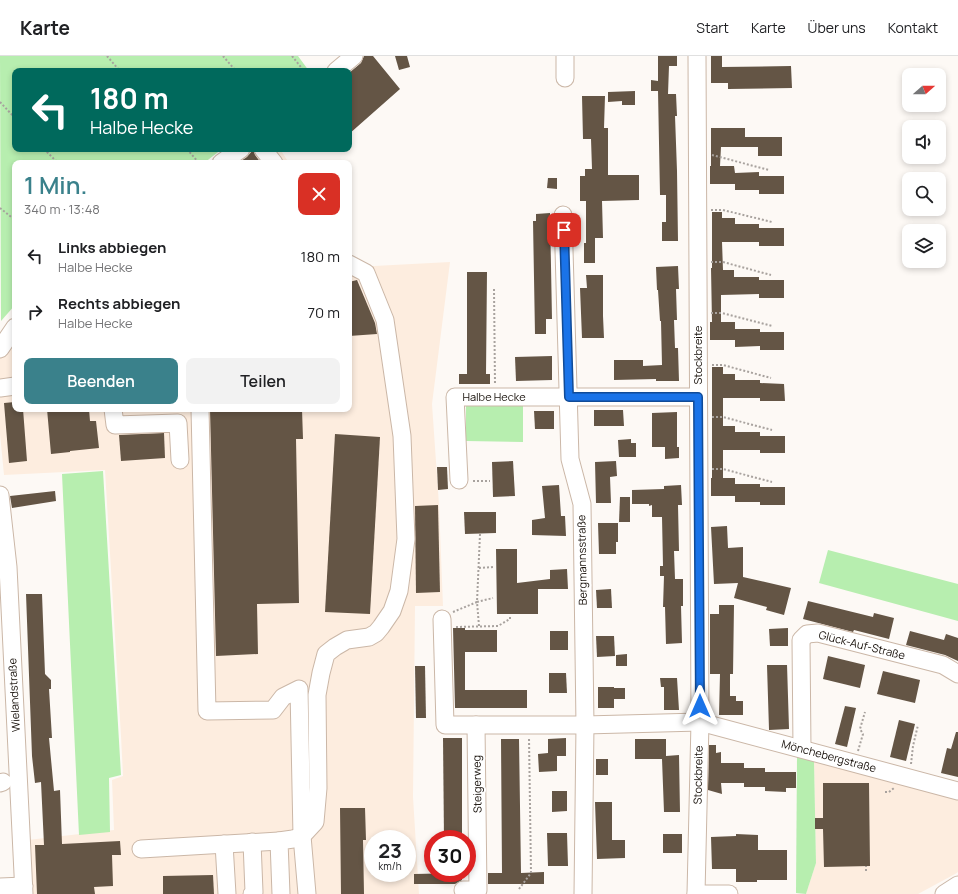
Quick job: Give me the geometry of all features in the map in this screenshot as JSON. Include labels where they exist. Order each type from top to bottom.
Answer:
[{"type":"street","points":[[340,68],[354,56]]},
{"type":"street","points":[[565,56],[565,78]]},
{"type":"street","name":"Stockbreite","points":[[696,894],[700,722],[697,56]]},
{"type":"street","points":[[225,160],[237,152]]},
{"type":"street","points":[[265,152],[272,160]]},
{"type":"street","points":[[563,215],[569,397]]},
{"type":"street","points":[[141,849],[279,841],[302,836],[314,822],[318,788],[317,695],[326,654],[347,640],[369,637],[376,633],[392,611],[399,591],[406,539],[402,436],[385,320],[366,273],[352,266]]},
{"type":"street","points":[[0,349],[8,329]]},
{"type":"street","points":[[0,388],[12,386]]},
{"type":"street","name":"Halbe Hecke","points":[[459,480],[455,397],[698,397]]},
{"type":"street","name":"Bergmannsstraße","points":[[569,397],[570,459],[582,504],[585,724],[583,894]]},
{"type":"street","points":[[113,412],[115,425],[178,423],[180,460]]},
{"type":"street","points":[[200,412],[207,711],[273,710],[283,697],[299,689],[302,836],[307,894]]},
{"type":"street","name":"Wielandstraße","points":[[0,496],[8,574],[24,890]]},
{"type":"street","points":[[442,623],[445,725],[700,722]]},
{"type":"street","name":"Glück-Auf-Straße","points":[[802,749],[801,640],[808,634],[818,633],[936,664],[958,674]]},
{"type":"street","name":"Mönchebergstraße","points":[[700,722],[958,791]]},
{"type":"street","name":"Steigerweg","points":[[470,890],[476,725]]},
{"type":"street","points":[[279,841],[281,894]]},
{"type":"street","points":[[252,842],[254,892],[252,894]]},
{"type":"street","points":[[224,844],[227,894]]},
{"type":"street","points":[[944,894],[958,885]]},
{"type":"street","points":[[0,887],[24,890]]},
{"type":"street","points":[[696,894],[729,894]]},
{"type":"path","points":[[107,56],[117,68]]},
{"type":"path","points":[[223,56],[233,68]]},
{"type":"path","points":[[292,56],[302,68]]},
{"type":"path","points":[[0,102],[12,115]]},
{"type":"path","points":[[47,152],[55,160]]},
{"type":"path","points":[[190,152],[196,160]]},
{"type":"path","points":[[697,153],[704,153],[769,170]]},
{"type":"path","points":[[0,208],[12,218]]},
{"type":"path","points":[[697,211],[723,210],[772,222]]},
{"type":"path","points":[[698,263],[723,262],[771,275]]},
{"type":"path","points":[[494,289],[495,397]]},
{"type":"path","points":[[698,313],[722,313],[772,326]]},
{"type":"path","points":[[698,366],[723,365],[771,378]]},
{"type":"path","points":[[698,418],[724,417],[772,430]]},
{"type":"path","points":[[699,469],[724,469],[772,482]]},
{"type":"path","points":[[459,480],[490,481]]},
{"type":"path","points":[[479,626],[477,602],[480,534]]},
{"type":"path","points":[[479,568],[493,568]]},
{"type":"path","points":[[493,598],[477,602],[445,615],[442,623],[498,626],[510,619],[510,615]]},
{"type":"path","points":[[855,764],[863,734],[860,729],[865,712]]},
{"type":"path","points":[[519,889],[531,873],[529,725]]},
{"type":"path","points":[[908,778],[918,726]]},
{"type":"path","points":[[866,866],[866,871]]},
{"type":"shaded area","points":[[243,152],[282,152],[287,160],[231,160]]},
{"type":"shaded area","points":[[352,262],[355,267],[450,262],[432,404],[439,505],[443,606],[415,606],[413,797],[415,830],[364,830],[364,882],[416,882],[416,846],[419,894],[30,894],[28,840],[114,830],[112,780],[123,776],[105,470],[4,475],[0,434],[0,356],[12,338],[12,412],[352,412]]},
{"type":"shaded area","points":[[814,760],[958,798],[958,872],[918,894],[806,894],[816,863]]},
{"type":"green space","points":[[0,56],[298,56],[307,68],[12,68],[12,152],[218,152],[208,160],[12,160],[12,308],[1,321]]},
{"type":"green space","points":[[466,404],[523,404],[523,442],[466,441]]},
{"type":"green space","points":[[103,471],[121,775],[109,778],[110,832],[79,835],[62,474]]},
{"type":"green space","points":[[828,550],[958,584],[958,621],[819,583]]},
{"type":"green space","points":[[797,757],[814,760],[816,863],[806,894],[796,893]]},
{"type":"building","points":[[364,56],[373,56],[400,89],[352,131],[352,70],[361,63]]},
{"type":"building","points":[[395,56],[407,56],[410,67],[399,70]]},
{"type":"building","points":[[658,56],[677,56],[677,66],[669,66],[668,94],[676,94],[677,116],[675,116],[678,241],[662,241],[662,222],[666,222],[666,195],[660,195],[658,91],[651,91],[651,80],[658,81]]},
{"type":"building","points":[[711,56],[722,56],[722,67],[791,66],[792,88],[728,89],[728,83],[711,83]]},
{"type":"building","points":[[635,91],[635,105],[622,105],[622,101],[608,102],[608,92]]},
{"type":"building","points":[[582,96],[605,96],[604,128],[608,128],[608,175],[639,175],[639,200],[602,201],[603,238],[595,238],[595,263],[584,263],[584,243],[586,243],[586,201],[580,201],[580,176],[585,176],[585,169],[592,169],[591,139],[583,139]]},
{"type":"building","points":[[711,128],[745,128],[745,137],[782,137],[782,156],[758,156],[758,147],[721,147],[720,166],[734,166],[735,173],[759,172],[759,176],[784,176],[784,194],[759,194],[759,190],[735,190],[735,184],[710,184]]},
{"type":"building","points":[[251,152],[254,152],[259,160],[242,160]]},
{"type":"building","points":[[548,178],[557,178],[557,189],[547,188]]},
{"type":"building","points":[[712,212],[722,212],[722,218],[735,218],[735,224],[759,224],[759,228],[784,228],[784,246],[759,246],[759,242],[722,242],[723,270],[734,270],[734,277],[759,277],[759,280],[784,280],[784,298],[759,298],[759,294],[721,295],[721,322],[735,322],[735,329],[760,329],[760,332],[784,332],[784,350],[760,350],[760,346],[735,347],[735,340],[710,340],[710,322],[712,322]]},
{"type":"building","points":[[550,213],[552,319],[546,319],[546,334],[535,334],[533,221],[536,221],[536,214]]},
{"type":"building","points":[[678,266],[679,289],[676,289],[677,320],[674,320],[675,348],[678,348],[679,381],[656,381],[656,379],[614,380],[614,360],[643,360],[643,366],[662,365],[661,321],[656,267]]},
{"type":"building","points":[[467,272],[487,272],[486,374],[490,374],[490,384],[459,384],[459,374],[467,374]]},
{"type":"building","points":[[586,275],[603,275],[604,338],[582,338],[580,288],[587,288]]},
{"type":"building","points":[[357,280],[375,323],[377,334],[352,336],[352,281]]},
{"type":"building","points":[[552,356],[552,380],[516,381],[515,357]]},
{"type":"building","points":[[712,367],[723,367],[723,374],[735,374],[735,380],[760,380],[760,383],[784,384],[785,401],[760,401],[760,398],[723,398],[723,426],[735,426],[735,432],[760,432],[760,436],[785,436],[785,453],[760,453],[760,450],[723,450],[723,478],[735,478],[735,484],[760,484],[760,487],[785,487],[785,505],[760,505],[760,502],[735,502],[735,496],[711,496]]},
{"type":"building","points":[[12,402],[12,412],[23,412],[27,461],[9,463],[4,403]]},
{"type":"building","points":[[594,410],[623,410],[624,426],[594,426]]},
{"type":"building","points":[[534,411],[554,411],[554,429],[535,429]]},
{"type":"building","points":[[47,412],[89,412],[90,421],[96,421],[99,448],[51,454]]},
{"type":"building","points":[[210,412],[302,412],[303,439],[296,439],[299,603],[257,604],[258,654],[216,656]]},
{"type":"building","points":[[677,412],[677,447],[679,447],[679,458],[665,459],[665,447],[652,447],[652,413]]},
{"type":"building","points":[[164,433],[165,458],[121,461],[119,435]]},
{"type":"building","points":[[335,434],[380,437],[370,614],[325,612]]},
{"type":"building","points":[[631,439],[631,443],[636,443],[636,457],[619,457],[618,440]]},
{"type":"building","points":[[513,461],[515,496],[493,497],[492,462]]},
{"type":"building","points":[[616,461],[617,476],[610,477],[611,503],[596,503],[595,462]]},
{"type":"building","points":[[437,467],[447,467],[448,489],[438,490]]},
{"type":"building","points":[[559,485],[561,516],[565,516],[566,536],[532,535],[532,520],[545,518],[542,486]]},
{"type":"building","points":[[681,485],[682,505],[678,505],[679,551],[674,551],[675,579],[683,579],[683,606],[681,606],[682,643],[666,644],[665,607],[663,607],[664,576],[660,576],[660,566],[663,566],[662,517],[652,517],[652,505],[632,504],[632,490],[664,489],[664,486]]},
{"type":"building","points":[[55,491],[56,501],[12,508],[10,496]]},
{"type":"building","points":[[620,497],[630,497],[630,522],[619,522]]},
{"type":"building","points":[[438,505],[440,592],[416,593],[415,506]]},
{"type":"building","points":[[464,512],[496,512],[496,533],[465,534]]},
{"type":"building","points":[[598,523],[618,523],[618,542],[616,542],[616,554],[599,554]]},
{"type":"building","points":[[727,526],[728,548],[743,547],[743,577],[791,588],[784,615],[766,610],[767,607],[734,598],[738,583],[714,584],[711,527]]},
{"type":"building","points":[[496,549],[517,549],[517,583],[550,579],[550,570],[567,569],[568,589],[538,589],[538,614],[497,614]]},
{"type":"building","points":[[611,589],[612,608],[597,608],[596,590]]},
{"type":"building","points":[[26,594],[42,594],[45,674],[51,680],[51,689],[49,689],[52,738],[49,738],[54,791],[60,790],[62,844],[120,841],[121,855],[112,855],[113,886],[94,887],[95,894],[37,894],[35,845],[44,845],[41,782],[35,783],[32,756]]},
{"type":"building","points":[[808,601],[873,617],[874,613],[894,618],[889,639],[854,630],[853,632],[803,619]]},
{"type":"building","points":[[719,605],[734,605],[733,674],[730,674],[730,696],[736,696],[736,701],[743,701],[743,715],[719,715],[720,674],[710,674],[710,614],[719,614]]},
{"type":"building","points":[[453,628],[465,628],[465,630],[497,630],[497,652],[465,652],[465,690],[527,690],[527,708],[455,708]]},
{"type":"building","points":[[788,628],[788,646],[770,646],[769,629]]},
{"type":"building","points":[[550,631],[568,631],[568,650],[550,650]]},
{"type":"building","points":[[910,631],[944,640],[946,634],[958,638],[958,661],[945,655],[906,645]]},
{"type":"building","points":[[596,636],[614,636],[615,656],[597,657]]},
{"type":"building","points":[[627,654],[627,666],[616,666],[616,655]]},
{"type":"building","points":[[828,656],[865,665],[860,688],[823,679]]},
{"type":"building","points":[[767,665],[787,665],[789,729],[769,730]]},
{"type":"building","points":[[415,666],[425,666],[426,718],[416,718]]},
{"type":"building","points":[[883,671],[920,680],[915,703],[877,694]]},
{"type":"building","points":[[549,673],[566,673],[567,693],[549,693]]},
{"type":"building","points":[[660,678],[677,678],[679,710],[664,710],[664,687],[661,687]]},
{"type":"building","points":[[598,687],[625,688],[625,699],[614,699],[614,708],[598,708]]},
{"type":"building","points":[[845,706],[856,708],[847,747],[835,744]]},
{"type":"building","points":[[899,720],[915,724],[906,761],[890,757]]},
{"type":"building","points":[[956,732],[958,732],[958,777],[941,773],[947,748],[951,749]]},
{"type":"building","points":[[443,738],[462,738],[462,830],[444,830]]},
{"type":"building","points":[[566,738],[566,756],[557,756],[557,771],[539,772],[538,754],[548,753],[548,739]]},
{"type":"building","points":[[501,739],[519,739],[521,873],[544,872],[544,884],[488,884],[488,873],[502,873]]},
{"type":"building","points":[[635,739],[666,739],[666,756],[679,755],[680,812],[664,812],[662,759],[635,759]]},
{"type":"building","points":[[709,745],[716,745],[716,753],[721,752],[721,763],[744,763],[744,768],[765,768],[765,772],[796,772],[796,788],[786,788],[786,792],[765,791],[765,787],[744,787],[744,783],[721,783],[722,794],[708,790]]},
{"type":"building","points":[[596,759],[608,759],[608,775],[596,775]]},
{"type":"building","points":[[823,783],[869,783],[870,866],[824,867],[823,829],[815,829],[815,818],[823,818]]},
{"type":"building","points":[[552,791],[567,791],[567,811],[552,812]]},
{"type":"building","points":[[595,802],[612,802],[612,840],[625,840],[625,858],[597,859]]},
{"type":"building","points":[[340,808],[365,808],[366,830],[364,830],[363,840],[364,894],[341,894]]},
{"type":"building","points":[[547,833],[567,833],[568,866],[548,866]]},
{"type":"building","points":[[663,834],[682,834],[682,853],[663,853]]},
{"type":"building","points":[[736,834],[758,835],[758,850],[787,850],[787,880],[736,882],[736,869],[712,869],[711,837],[736,836]]},
{"type":"building","points":[[416,874],[424,874],[424,882],[458,882],[455,884],[414,884],[414,882],[416,882]]},
{"type":"building","points":[[213,875],[214,894],[163,894],[163,876]]},
{"type":"route","points":[[564,230],[569,397],[698,397],[700,706]]}]
